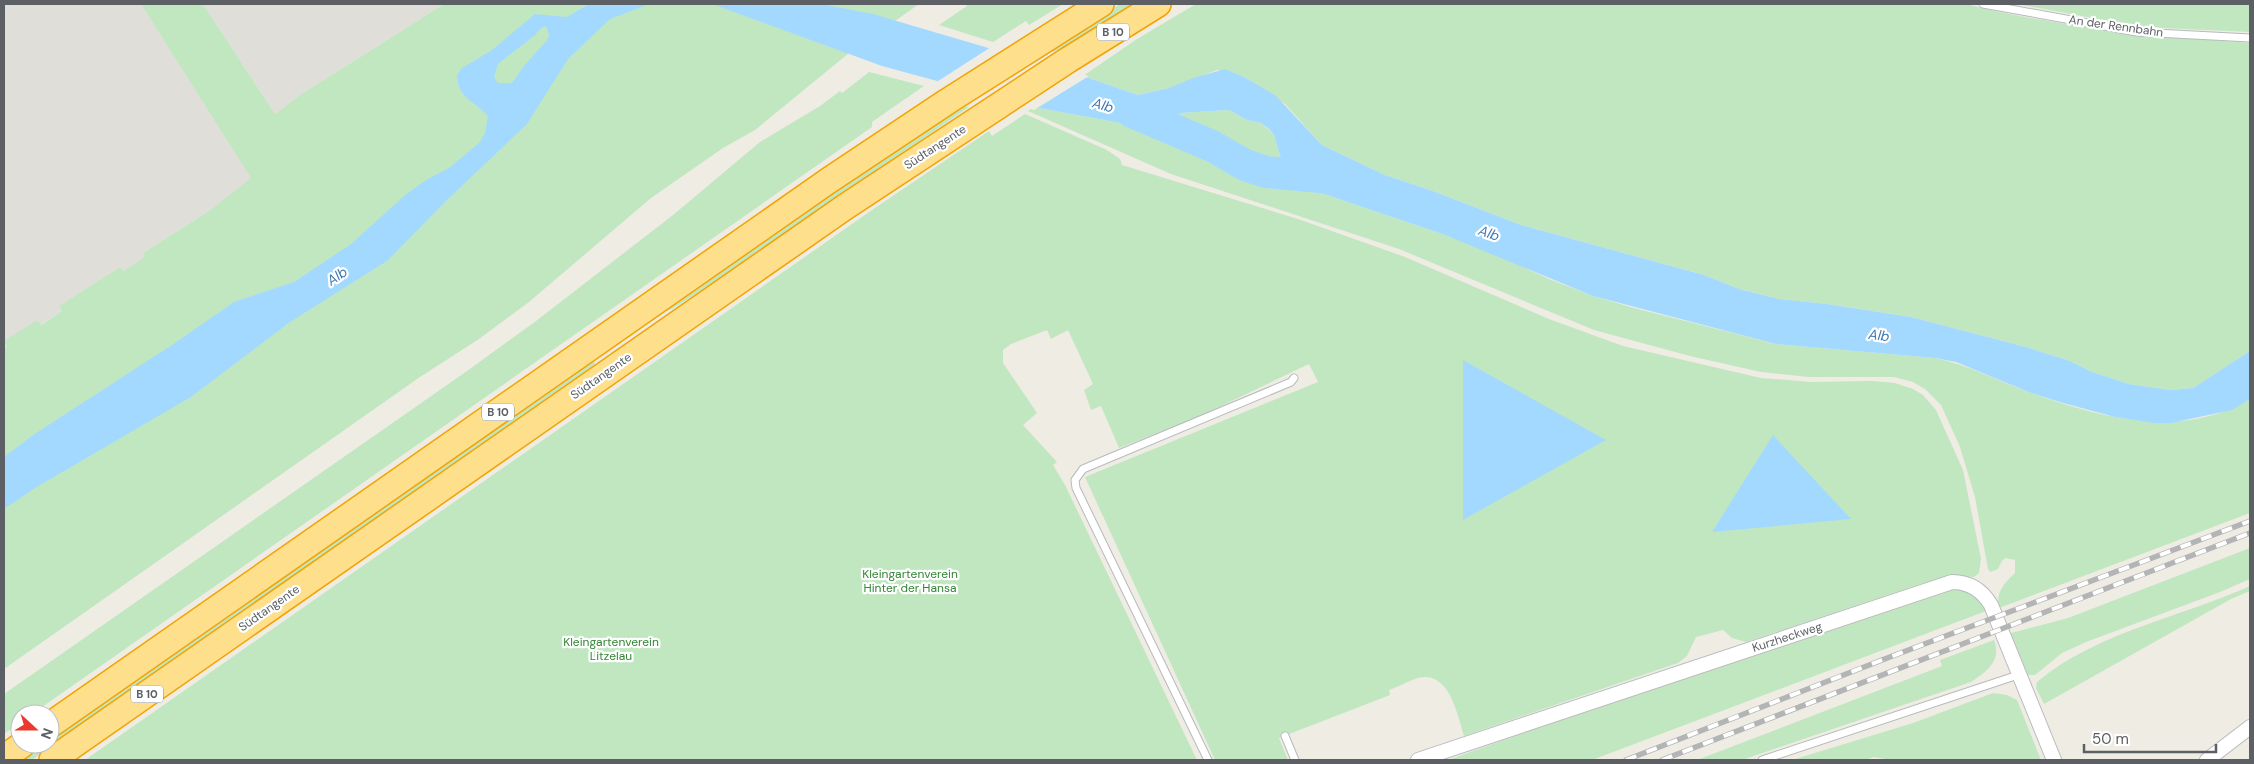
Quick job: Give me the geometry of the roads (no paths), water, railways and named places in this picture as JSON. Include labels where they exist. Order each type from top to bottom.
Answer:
[{"type":"highway","name":"B 10","points":[[60,719],[828,181],[1029,48],[1101,4]]},
{"type":"highway","name":"Südtangente","points":[[52,760],[845,207],[1068,60],[1158,4]]},
{"type":"street","name":"Kurzheckweg","points":[[1418,760],[1952,582],[1973,586],[1986,597],[2054,760]]},
{"type":"street","points":[[2207,760],[2250,727]]},
{"type":"lane","name":"An der Rennbahn","points":[[1983,4],[2137,32],[2250,38]]},
{"type":"lane","points":[[1208,760],[1076,488],[1075,480],[1082,469],[1291,382],[1294,378]]},
{"type":"lane","points":[[1762,760],[2018,675]]},
{"type":"lane","points":[[1285,736],[1295,760]]},
{"type":"water","name":"Alb","points":[[589,4],[650,4],[610,19],[568,59],[527,124],[446,201],[387,261],[290,322],[191,397],[35,488],[4,509],[4,457],[33,435],[172,345],[234,302],[294,282],[351,244],[404,196],[426,180],[449,168],[479,143],[485,133],[488,116],[468,99],[460,89],[457,75],[462,68],[492,50],[535,14],[567,17]],"holes":[[[546,26],[549,35],[512,83],[498,83],[494,77],[498,64],[535,35],[541,28]]]},
{"type":"water","name":"Alb","points":[[712,4],[821,4],[873,14],[1083,76],[1138,95],[1169,88],[1193,78],[1225,69],[1246,78],[1276,96],[1322,145],[1385,175],[1433,191],[1521,225],[1704,275],[1739,289],[1779,299],[1827,304],[1911,317],[2026,347],[2070,361],[2092,372],[2129,384],[2171,390],[2193,388],[2250,351],[2250,399],[2232,410],[2171,423],[2154,423],[2115,417],[2063,403],[2031,393],[1956,362],[1935,358],[1776,344],[1593,296],[1445,235],[1277,178],[1278,173],[1284,169],[1274,135],[1261,123],[1247,120],[1229,110],[1181,113],[1159,124],[1137,126],[1033,107],[882,66]]},
{"type":"water","points":[[1463,360],[1606,440],[1463,520]]},
{"type":"water","points":[[1773,435],[1851,519],[1712,532]]},
{"type":"waterway","points":[[1132,112],[1212,146],[1245,165],[1266,172],[1321,177]]},
{"type":"railway","points":[[1626,760],[1882,660],[2250,521]]},
{"type":"railway","points":[[1662,760],[2250,533]]},
{"type":"park label","name":"Kleingartenverein Hinter der Hansa","points":[[910,581]]},
{"type":"park label","name":"Kleingartenverein Litzelau","points":[[611,649]]}]
